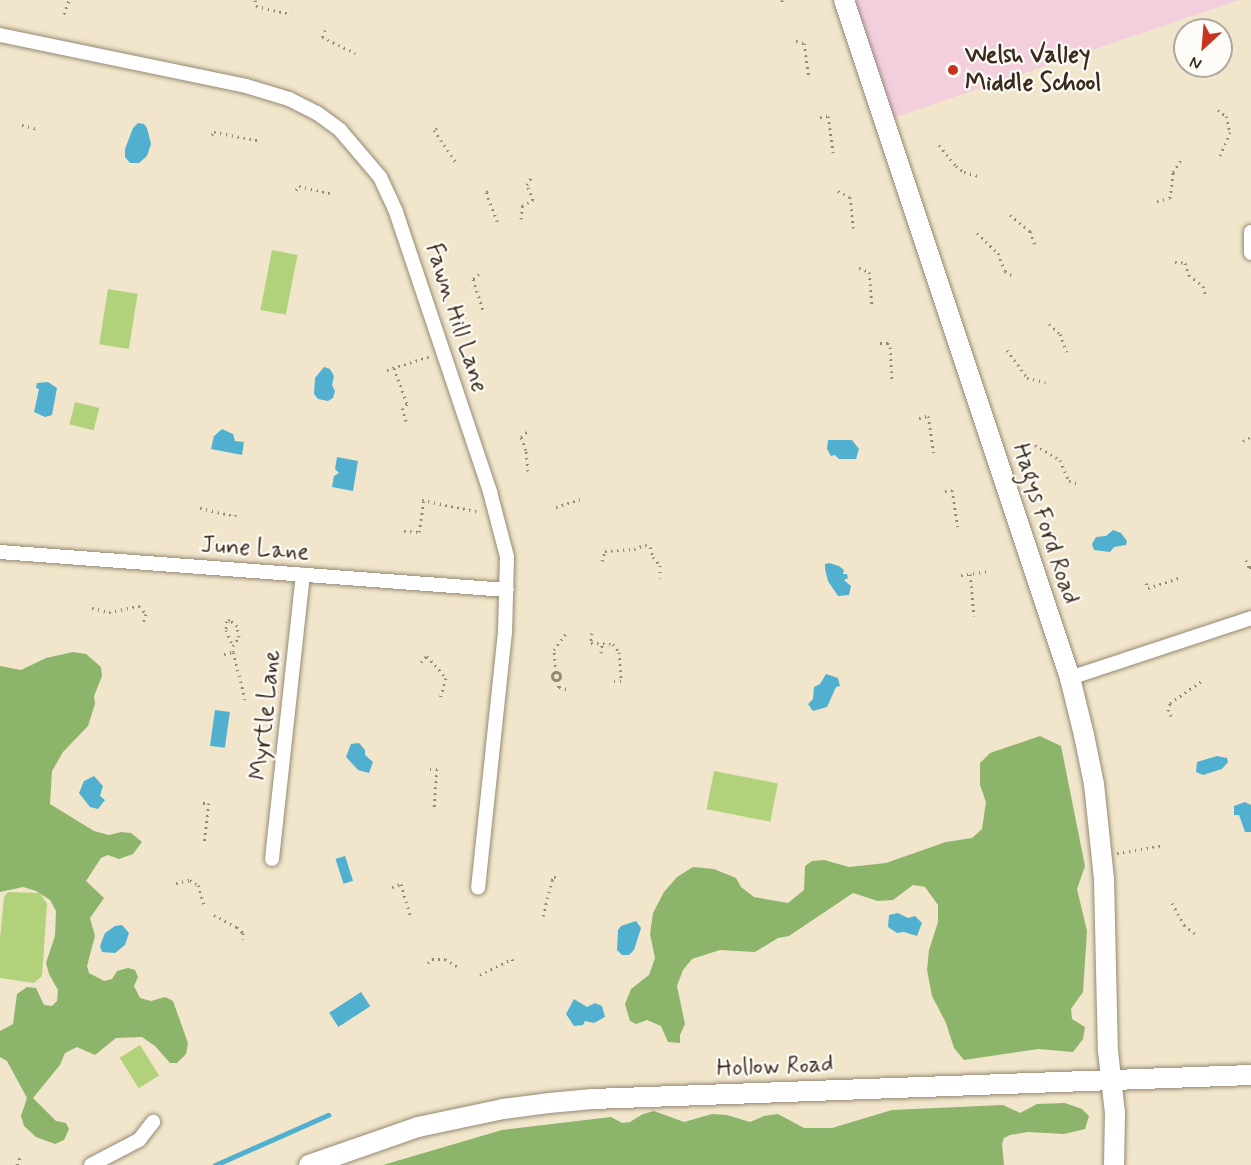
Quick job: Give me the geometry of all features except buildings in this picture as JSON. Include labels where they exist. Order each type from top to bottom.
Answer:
[{"type":"street","name":"Hagys Ford Road","points":[[844,0],[1070,678],[1094,784],[1102,856],[1108,1051],[1115,1113],[1114,1165]]},
{"type":"street","name":"Fawn Hill Lane","points":[[0,35],[269,92],[317,113],[354,144],[380,177],[396,212],[443,352],[496,512],[507,557],[507,590],[478,888]]},
{"type":"street","points":[[1251,232],[1251,253]]},
{"type":"street","name":"June Lane","points":[[0,552],[507,590]]},
{"type":"street","name":"Myrtle Lane","points":[[272,859],[303,575]]},
{"type":"street","points":[[1070,678],[1251,618]]},
{"type":"street","name":"Hollow Road","points":[[309,1165],[418,1127],[492,1111],[549,1103],[593,1099],[1251,1075]]},
{"type":"street","points":[[91,1165],[139,1140],[153,1122]]},
{"type":"path","points":[[64,14],[69,0]]},
{"type":"path","points":[[255,0],[256,6],[291,14]]},
{"type":"path","points":[[325,30],[322,37],[355,53]]},
{"type":"path","points":[[796,41],[804,43],[809,78]]},
{"type":"path","points":[[1218,110],[1226,116],[1230,132],[1220,158]]},
{"type":"path","points":[[820,117],[828,116],[833,153]]},
{"type":"path","points":[[22,125],[38,129]]},
{"type":"path","points":[[437,128],[434,130],[456,163]]},
{"type":"path","points":[[212,135],[214,132],[256,140]]},
{"type":"path","points":[[939,145],[956,166],[964,172],[979,176]]},
{"type":"path","points":[[1157,201],[1170,198],[1173,172],[1181,160]]},
{"type":"path","points":[[521,219],[522,206],[533,200],[527,185],[531,178]]},
{"type":"path","points":[[296,190],[299,186],[333,194]]},
{"type":"path","points":[[488,191],[486,192],[499,226]]},
{"type":"path","points":[[838,191],[850,197],[853,228]]},
{"type":"path","points":[[1010,215],[1030,231],[1035,245]]},
{"type":"path","points":[[977,233],[998,253],[1005,271],[1013,276]]},
{"type":"path","points":[[1175,261],[1185,263],[1189,275],[1203,286],[1206,297]]},
{"type":"path","points":[[859,268],[869,272],[872,305]]},
{"type":"path","points":[[478,274],[473,279],[484,313]]},
{"type":"path","points":[[1048,324],[1060,334],[1067,352]]},
{"type":"path","points":[[880,344],[888,343],[890,347],[892,380]]},
{"type":"path","points":[[1008,350],[1027,378],[1046,381]]},
{"type":"path","points":[[387,370],[443,352]]},
{"type":"path","points":[[394,368],[407,404],[402,408],[406,423]]},
{"type":"path","points":[[919,417],[928,416],[934,453]]},
{"type":"path","points":[[528,471],[526,450],[521,437],[530,429]]},
{"type":"path","points":[[1243,441],[1251,437]]},
{"type":"path","points":[[1035,445],[1060,460],[1070,481],[1080,484]]},
{"type":"path","points":[[945,491],[952,490],[958,527]]},
{"type":"path","points":[[556,507],[580,499]]},
{"type":"path","points":[[404,531],[419,532],[423,500],[496,512]]},
{"type":"path","points":[[200,508],[235,516],[236,512]]},
{"type":"path","points":[[602,561],[605,550],[634,549],[645,545],[650,547],[653,557],[660,565],[660,578]]},
{"type":"path","points":[[1246,560],[1251,567]]},
{"type":"path","points":[[961,574],[990,571]]},
{"type":"path","points":[[970,573],[974,616]]},
{"type":"path","points":[[1146,583],[1148,588],[1182,577]]},
{"type":"path","points":[[92,608],[109,612],[139,606],[146,614],[143,623]]},
{"type":"path","points":[[233,646],[239,637],[237,626],[231,620],[227,621],[226,630],[233,646],[245,699]]},
{"type":"path","points":[[567,689],[559,687],[556,680],[561,676],[556,672],[554,650],[568,630]]},
{"type":"path","points":[[592,633],[591,643],[613,644],[619,652],[621,681],[610,681]]},
{"type":"path","points":[[601,653],[602,643]]},
{"type":"path","points":[[224,654],[233,652]]},
{"type":"path","points":[[421,662],[427,656],[446,678],[440,699]]},
{"type":"path","points":[[1171,716],[1168,711],[1170,703],[1201,681]]},
{"type":"path","points":[[430,769],[437,769],[434,810]]},
{"type":"path","points":[[203,803],[209,803],[204,842]]},
{"type":"path","points":[[1102,856],[1160,846]]},
{"type":"path","points":[[543,916],[552,880],[554,877],[560,878]]},
{"type":"path","points":[[176,883],[190,879],[198,885],[204,905]]},
{"type":"path","points":[[392,887],[401,884],[411,918]]},
{"type":"path","points":[[1172,903],[1184,925],[1197,935]]},
{"type":"path","points":[[214,915],[237,927],[243,933],[243,939]]},
{"type":"path","points":[[428,963],[432,959],[445,959],[460,968]]},
{"type":"path","points":[[480,975],[512,959],[514,964]]},
{"type":"path","points":[[17,1165],[20,1157]]},
{"type":"shaded area","name":"Welsh Valley Middle School","points":[[852,0],[1239,0],[1186,18],[1173,18],[1173,23],[890,119]]},
{"type":"green space","points":[[272,250],[298,255],[286,315],[260,310]]},
{"type":"green space","points":[[108,289],[138,294],[129,349],[99,344]]},
{"type":"green space","points":[[75,402],[99,408],[94,430],[69,424]]},
{"type":"green space","points":[[73,652],[86,654],[101,667],[102,676],[94,696],[95,704],[88,726],[63,752],[52,771],[50,804],[94,831],[109,835],[121,832],[131,833],[142,842],[133,854],[119,859],[108,855],[101,858],[86,881],[104,898],[90,918],[95,936],[87,966],[89,973],[104,981],[112,979],[117,971],[128,968],[135,970],[138,977],[134,986],[140,998],[151,1001],[165,997],[173,1001],[188,1043],[186,1054],[177,1063],[170,1063],[155,1046],[142,1037],[116,1038],[95,1055],[77,1047],[65,1053],[60,1065],[33,1098],[56,1121],[66,1123],[69,1129],[64,1140],[55,1144],[36,1137],[24,1126],[21,1116],[27,1098],[7,1061],[0,1057],[0,1031],[13,1024],[17,994],[27,987],[36,988],[44,1005],[52,1006],[57,1001],[58,990],[46,963],[55,936],[56,911],[50,900],[36,891],[23,887],[0,892],[0,666],[21,670],[46,658]]},
{"type":"green space","points":[[1040,736],[1061,746],[1085,866],[1077,889],[1087,931],[1083,992],[1071,1009],[1072,1019],[1085,1027],[1083,1039],[1073,1052],[1038,1049],[964,1060],[954,1048],[946,1023],[932,996],[927,970],[929,950],[938,922],[938,905],[925,887],[913,885],[893,900],[878,901],[853,893],[789,936],[778,938],[755,952],[720,950],[692,959],[683,970],[677,986],[685,1024],[680,1035],[680,1043],[668,1042],[661,1026],[647,1020],[636,1024],[630,1021],[625,1004],[631,989],[649,975],[655,958],[650,934],[653,913],[664,892],[677,877],[693,867],[714,869],[736,878],[741,887],[754,897],[788,903],[804,890],[805,866],[812,861],[824,860],[849,867],[886,863],[946,842],[972,838],[982,829],[986,802],[980,785],[980,763],[990,753]]},
{"type":"green space","points":[[714,771],[778,783],[770,822],[707,809]]},
{"type":"green space","points":[[8,892],[40,893],[47,904],[42,976],[34,983],[0,978],[0,938],[4,897]]},
{"type":"green space","points":[[140,1045],[159,1076],[139,1088],[120,1058]]},
{"type":"green space","points":[[1065,1103],[1082,1109],[1089,1116],[1085,1129],[1064,1134],[1028,1132],[1010,1135],[1004,1138],[1002,1144],[1004,1165],[383,1165],[502,1130],[611,1117],[622,1123],[630,1122],[643,1114],[654,1111],[684,1122],[712,1114],[727,1115],[750,1122],[764,1116],[778,1114],[804,1128],[832,1128],[892,1110],[1003,1105],[1020,1113],[1037,1104]]},
{"type":"water","points":[[138,123],[144,124],[147,128],[151,144],[147,156],[139,163],[130,163],[125,157],[125,149],[133,128]]},
{"type":"water","points":[[324,367],[330,369],[334,376],[332,385],[335,391],[333,398],[328,401],[318,399],[314,394],[315,378]]},
{"type":"water","points":[[48,382],[57,388],[52,415],[45,417],[34,412],[39,389],[36,388],[37,383]]},
{"type":"water","points":[[222,429],[233,434],[235,441],[244,442],[242,455],[211,449],[214,436]]},
{"type":"water","points":[[828,440],[852,440],[859,449],[856,459],[839,459],[835,455],[831,456],[827,449]]},
{"type":"water","points":[[337,457],[358,461],[353,491],[332,487],[334,476],[339,473],[335,469]]},
{"type":"water","points":[[1113,530],[1121,533],[1127,541],[1126,545],[1114,547],[1110,552],[1094,550],[1092,544],[1096,537],[1106,536]]},
{"type":"water","points":[[825,564],[839,566],[844,570],[843,574],[847,574],[848,578],[844,580],[851,586],[849,595],[838,596],[828,581]]},
{"type":"water","points":[[826,674],[838,678],[840,686],[836,687],[827,707],[813,711],[808,704],[813,699],[814,687],[820,684]]},
{"type":"water","points":[[215,710],[230,712],[225,748],[210,746]]},
{"type":"water","points":[[359,743],[365,750],[365,755],[373,762],[369,773],[358,770],[346,757],[351,744]]},
{"type":"water","points":[[1217,756],[1227,758],[1228,762],[1222,769],[1203,775],[1196,772],[1197,762]]},
{"type":"water","points":[[94,776],[103,786],[100,796],[105,800],[98,809],[90,807],[79,793],[84,781]]},
{"type":"water","points":[[1245,802],[1251,805],[1251,832],[1245,832],[1239,815],[1234,815],[1234,806]]},
{"type":"water","points":[[345,856],[353,881],[344,884],[335,859]]},
{"type":"water","points":[[898,913],[908,918],[915,916],[922,923],[917,936],[904,932],[897,933],[888,927],[889,915]]},
{"type":"water","points":[[636,921],[641,928],[634,950],[629,955],[622,955],[617,950],[618,930],[621,926]]},
{"type":"water","points":[[122,925],[129,933],[125,945],[115,953],[102,952],[100,946],[105,933],[115,926]]},
{"type":"water","points":[[361,992],[370,1006],[338,1027],[329,1013]]},
{"type":"water","points":[[574,999],[587,1007],[595,1003],[602,1006],[605,1017],[594,1023],[585,1021],[583,1025],[574,1026],[566,1014]]},
{"type":"waterway","points":[[215,1165],[328,1115]]},
{"type":"place","name":"Welsh Valley Middle School","points":[[953,70]]}]
